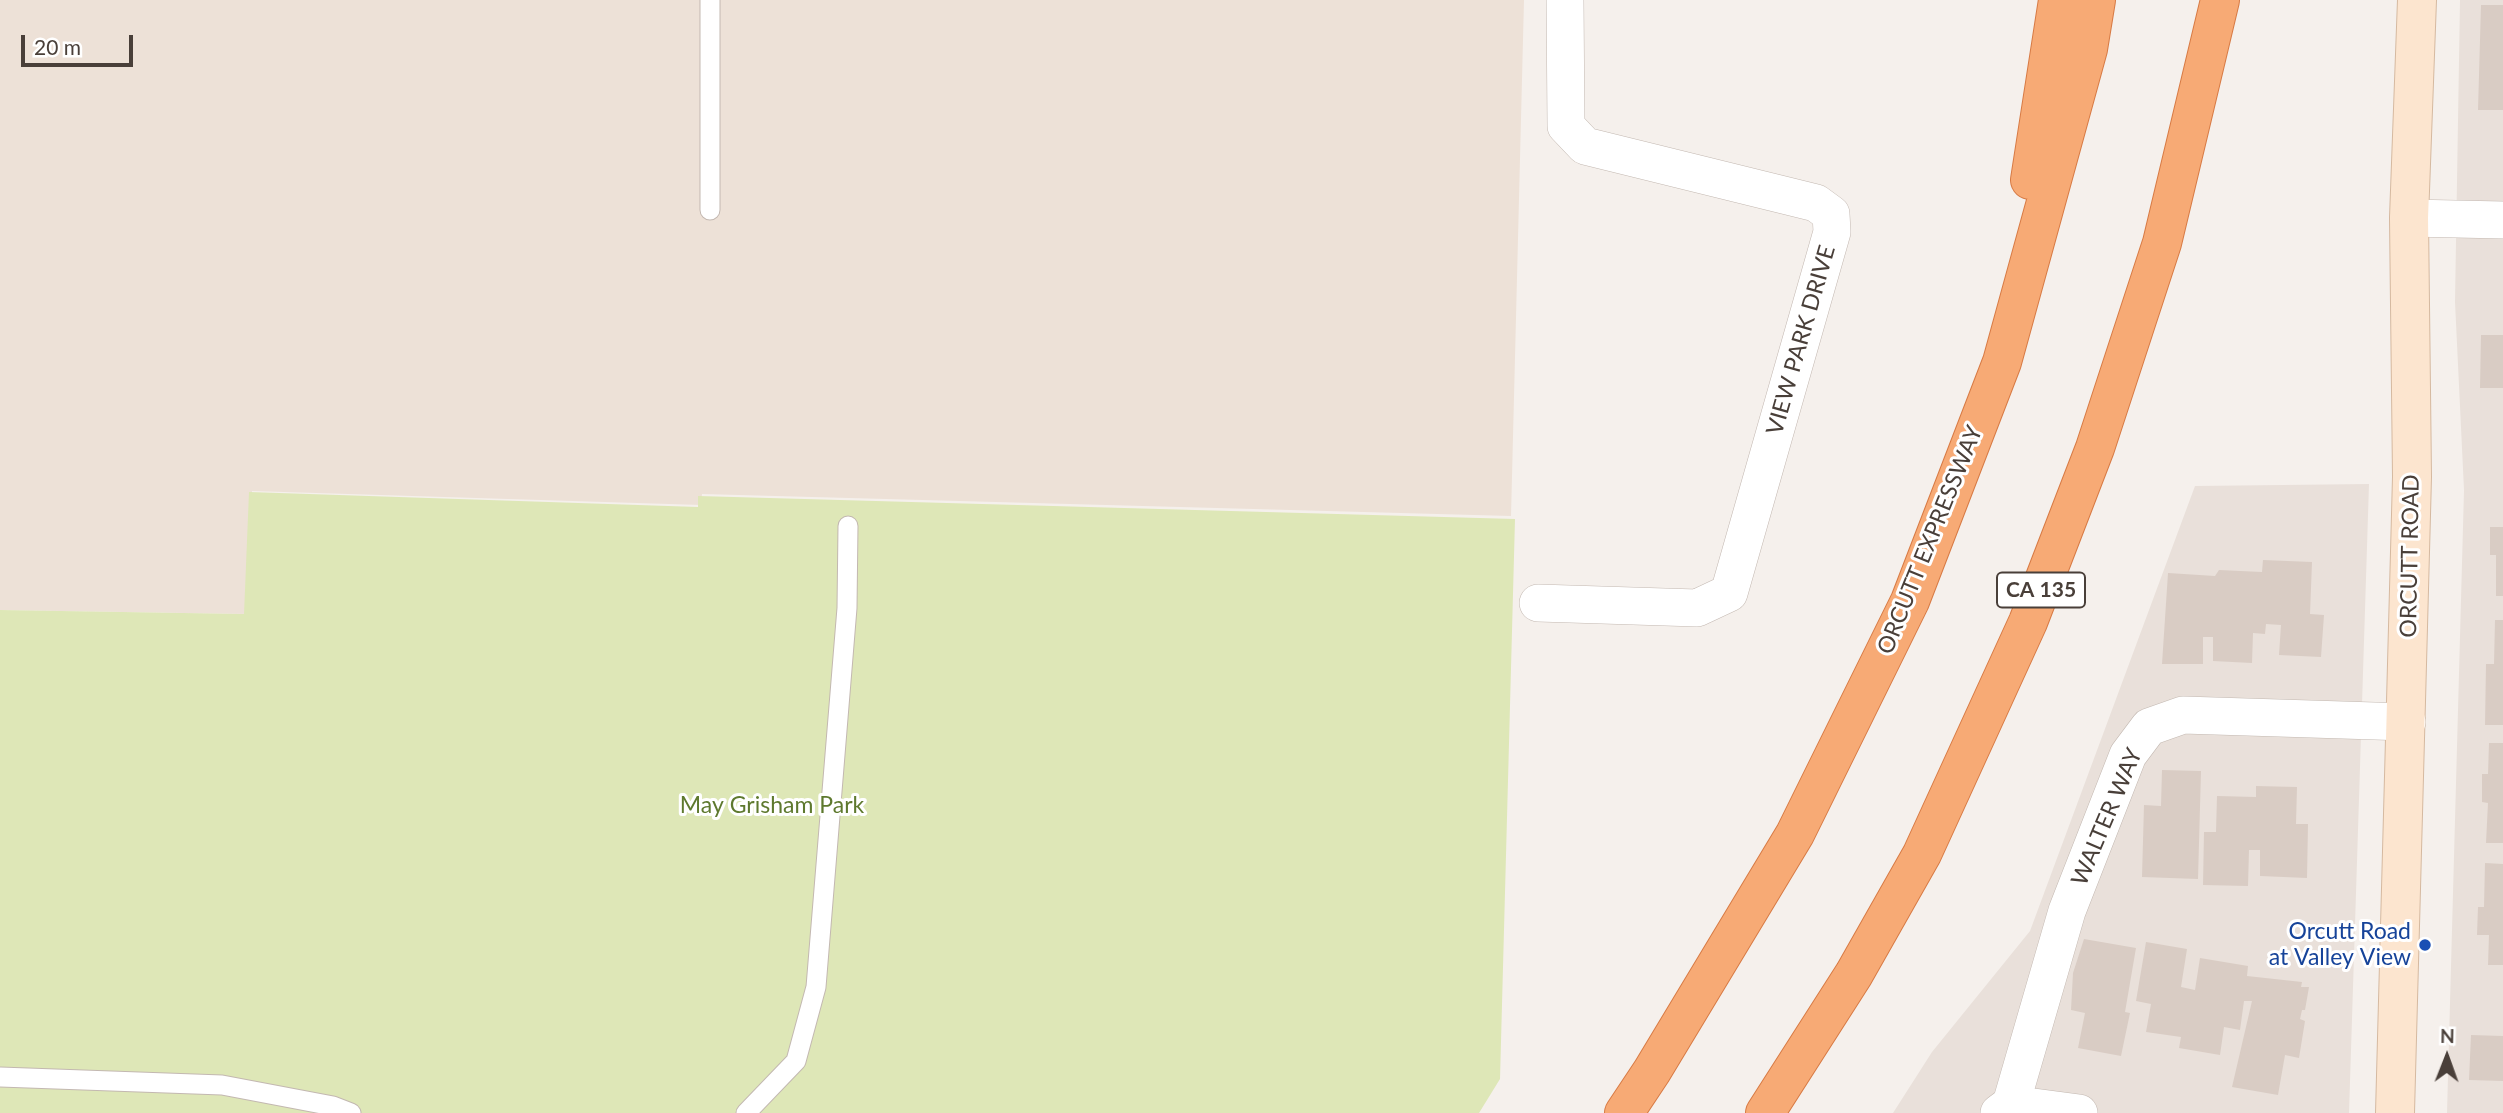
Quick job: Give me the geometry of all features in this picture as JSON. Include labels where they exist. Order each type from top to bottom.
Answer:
[{"type":"highway","points":[[2002,362],[2058,0]]},
{"type":"highway","name":"ORCUTT EXPRESSWAY","points":[[1624,1113],[1652,1072],[1795,834],[1910,601],[2002,362],[2088,49],[2096,0]]},
{"type":"highway","name":"CA 135","points":[[1765,1113],[1853,974],[1922,854],[2028,622],[2095,448],[2162,243],[2220,9]]},
{"type":"street","name":"VIEW PARK DRIVE","points":[[1538,603],[1697,608],[1729,593],[1832,232],[1831,214],[1816,203],[1585,146],[1566,127],[1565,0]]},
{"type":"street","name":"ORCUTT ROAD","points":[[2395,1113],[2412,477],[2409,218],[2417,0]]},
{"type":"street","points":[[2409,218],[2503,220]]},
{"type":"street","name":"WALTER WAY","points":[[2005,1108],[2067,911],[2128,755],[2149,727],[2183,715],[2407,722]]},
{"type":"street","points":[[2005,1108],[2079,1113]]},
{"type":"lane","points":[[710,0],[710,210]]},
{"type":"lane","points":[[746,1113],[796,1062],[816,987],[846,608],[848,526]]},
{"type":"lane","points":[[0,1077],[222,1085],[333,1106],[351,1113]]},
{"type":"shaded area","points":[[0,0],[1524,0],[1511,516],[702,494],[701,505],[252,491],[246,614],[0,610]]},
{"type":"shaded area","points":[[2460,0],[2503,0],[2503,1113],[2447,1113],[2464,490],[2455,302]]},
{"type":"shaded area","points":[[2369,484],[2349,1113],[1893,1113],[1932,1052],[2030,931],[2195,486]]},
{"type":"green space","name":"May Grisham Park","points":[[249,492],[698,507],[698,496],[1515,519],[1500,1079],[1479,1113],[0,1113],[0,610],[244,614]]},
{"type":"building","points":[[2481,5],[2503,5],[2503,110],[2478,110]]},
{"type":"building","points":[[2481,335],[2503,335],[2503,388],[2480,388]]},
{"type":"building","points":[[2490,527],[2503,527],[2503,596],[2496,596],[2496,555],[2490,555]]},
{"type":"building","points":[[2263,560],[2312,562],[2310,614],[2324,615],[2321,657],[2279,655],[2281,625],[2266,624],[2265,634],[2253,633],[2252,663],[2213,661],[2213,637],[2203,637],[2203,664],[2162,664],[2168,573],[2215,576],[2219,570],[2262,572]]},
{"type":"building","points":[[2495,620],[2503,620],[2503,725],[2485,725],[2486,664],[2494,664]]},
{"type":"building","points":[[2489,743],[2503,743],[2503,843],[2486,843],[2488,803],[2482,802],[2482,774],[2488,774]]},
{"type":"building","points":[[2162,770],[2201,771],[2198,879],[2142,877],[2144,805],[2161,806]]},
{"type":"building","points":[[2256,786],[2297,787],[2296,824],[2308,824],[2307,878],[2260,876],[2260,850],[2249,850],[2248,886],[2203,885],[2204,832],[2216,832],[2217,796],[2256,797]]},
{"type":"building","points":[[2485,863],[2503,864],[2503,965],[2488,965],[2489,935],[2477,935],[2478,907],[2484,907]]},
{"type":"building","points":[[2084,939],[2136,948],[2125,1012],[2130,1013],[2121,1056],[2078,1048],[2085,1013],[2071,1010],[2073,973]]},
{"type":"building","points":[[2146,942],[2187,949],[2181,987],[2195,990],[2200,958],[2248,966],[2247,976],[2302,982],[2301,987],[2309,987],[2305,1010],[2302,1010],[2300,1019],[2305,1021],[2299,1058],[2285,1055],[2278,1095],[2232,1087],[2252,1001],[2244,1001],[2240,1030],[2224,1027],[2220,1055],[2179,1048],[2181,1037],[2146,1032],[2151,1004],[2136,1001]]},
{"type":"building","points":[[2471,1035],[2503,1036],[2503,1081],[2469,1080]]},
{"type":"place","name":"Orcutt Road at Valley View","points":[[2425,945]]}]
